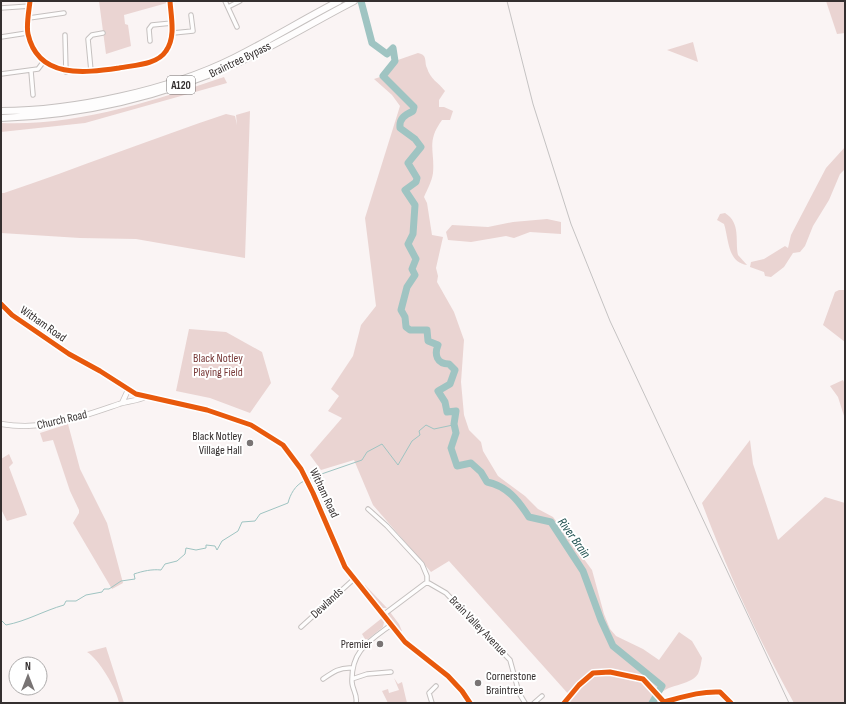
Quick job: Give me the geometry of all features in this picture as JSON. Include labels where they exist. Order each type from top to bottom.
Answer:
[{"type":"highway","name":"Braintree Bypass","points":[[1,111],[57,108],[88,103],[180,80],[233,59],[339,1]]},
{"type":"highway","name":"Braintree Bypass","points":[[1,118],[32,117],[89,109],[143,97],[190,82],[240,62],[354,1]]},
{"type":"street","points":[[30,1],[27,33],[32,46],[44,61],[66,72],[91,71],[142,64],[160,58],[166,52],[173,33],[170,1]]},
{"type":"street","points":[[225,1],[237,27]]},
{"type":"street","points":[[228,7],[240,1]]},
{"type":"street","points":[[1,8],[30,6]]},
{"type":"street","points":[[28,18],[64,13]]},
{"type":"street","points":[[173,33],[193,31],[192,15]]},
{"type":"street","points":[[150,41],[149,29],[152,25],[172,23]]},
{"type":"street","points":[[1,36],[27,33]]},
{"type":"street","points":[[91,71],[88,39],[92,35],[103,33]]},
{"type":"street","points":[[65,35],[66,72]]},
{"type":"street","points":[[1,74],[38,69],[44,61]]},
{"type":"street","points":[[31,71],[33,95]]},
{"type":"street","name":"Witham Road","points":[[1,304],[12,315],[69,354],[100,371],[128,390],[145,397],[207,410],[251,425],[283,444],[301,468],[325,516],[345,568],[406,642],[457,685],[470,703]]},
{"type":"street","points":[[122,403],[128,390]]},
{"type":"street","name":"Church Road","points":[[1,424],[26,427],[46,426],[86,416],[122,403],[145,397]]},
{"type":"street","points":[[368,509],[387,526],[422,564],[427,576],[427,582],[383,615]]},
{"type":"street","name":"Dewlands","points":[[301,627],[354,579]]},
{"type":"street","name":"Brain Valley Avenue","points":[[427,582],[446,593],[510,660],[519,693],[525,703]]},
{"type":"street","points":[[356,703],[356,695],[352,685],[352,668],[355,658],[364,645],[391,625]]},
{"type":"street","points":[[323,679],[344,667],[352,668]]},
{"type":"street","points":[[352,679],[367,674],[391,672]]},
{"type":"street","points":[[564,703],[579,685],[593,673],[610,672],[643,679],[664,702],[690,694],[716,692],[725,696],[731,703]]},
{"type":"street","points":[[432,703],[429,693],[436,686]]},
{"type":"street","points":[[534,703],[542,696]]},
{"type":"green space","points":[[99,1],[167,1],[167,3],[124,15],[125,24],[128,25],[131,46],[106,54]]},
{"type":"green space","points":[[826,1],[845,1],[845,33],[837,34]]},
{"type":"green space","points":[[693,42],[698,62],[667,50]]},
{"type":"green space","points":[[418,53],[423,55],[428,72],[432,78],[445,91],[439,100],[439,107],[444,107],[453,111],[450,120],[442,120],[434,134],[432,146],[433,173],[431,182],[424,197],[427,203],[432,235],[443,237],[436,268],[438,276],[437,282],[454,312],[464,340],[461,382],[464,415],[469,430],[481,442],[483,451],[498,476],[525,496],[538,509],[553,517],[592,570],[604,614],[610,629],[616,636],[643,649],[659,660],[679,632],[692,641],[702,658],[698,674],[689,681],[666,689],[658,697],[662,703],[565,703],[571,697],[449,561],[431,572],[373,505],[354,460],[321,470],[310,455],[342,418],[328,411],[339,396],[331,389],[353,356],[361,325],[376,306],[365,218],[400,106],[392,95],[374,79],[383,76],[395,61]]},
{"type":"green space","points":[[224,77],[227,83],[85,123],[1,132],[1,123],[30,123],[87,116],[143,103]]},
{"type":"green space","points":[[250,111],[245,258],[136,239],[80,238],[1,233],[1,193],[226,114],[235,116],[237,125],[236,115]]},
{"type":"green space","points":[[845,147],[845,169],[840,174],[829,200],[813,226],[805,246],[800,252],[793,253],[784,267],[771,277],[765,276],[764,272],[750,267],[751,262],[764,259],[785,246],[788,248],[791,235],[826,168]]},
{"type":"green space","points":[[725,213],[730,217],[735,227],[738,255],[747,265],[740,263],[732,255],[724,224],[717,220],[720,214]]},
{"type":"green space","points":[[547,219],[561,222],[561,234],[530,232],[514,238],[506,236],[471,242],[448,240],[446,232],[452,225],[488,227],[513,222]]},
{"type":"green space","points":[[845,290],[845,342],[823,325],[835,292]]},
{"type":"green space","name":"Black Notley Playing Field","points":[[189,329],[226,332],[262,352],[271,383],[250,413],[210,398],[176,391]]},
{"type":"green space","points":[[843,380],[845,384],[845,419],[838,397],[830,386]]},
{"type":"green space","points":[[68,424],[80,469],[107,523],[123,583],[112,589],[73,523],[79,513],[79,510],[70,491],[53,440],[43,442],[40,433]]},
{"type":"green space","points":[[750,440],[753,464],[778,540],[825,497],[845,503],[845,703],[794,703],[744,605],[702,503]]},
{"type":"green space","points":[[9,454],[13,463],[9,467],[27,515],[7,521],[1,509],[1,459]]},
{"type":"green space","points":[[365,585],[387,608],[380,608],[363,587]]},
{"type":"green space","points":[[390,612],[399,624],[402,631],[400,633],[388,619],[388,614]]},
{"type":"green space","points":[[382,618],[384,622],[383,627],[368,639],[365,639],[362,634]]},
{"type":"green space","points":[[106,647],[124,703],[119,703],[118,697],[107,675],[97,661],[87,652]]},
{"type":"green space","points":[[394,678],[398,684],[402,682],[407,703],[388,703],[382,691],[388,689],[389,693],[399,690]]},
{"type":"waterway","name":"River Brain","points":[[361,1],[372,43],[387,54],[393,48],[395,61],[383,76],[414,107],[413,111],[403,117],[400,122],[400,128],[415,139],[421,147],[408,163],[417,178],[416,182],[405,190],[415,205],[413,234],[408,244],[416,259],[412,269],[415,275],[407,287],[401,310],[405,317],[406,327],[410,330],[427,330],[428,341],[438,345],[436,352],[439,361],[449,364],[455,370],[450,384],[438,391],[445,402],[447,412],[456,411],[454,424],[456,433],[451,448],[457,466],[471,463],[481,472],[487,482],[506,490],[521,505],[529,517],[551,522],[583,571],[601,620],[613,646],[662,686],[652,703]]},
{"type":"waterway","points":[[310,478],[362,460],[367,452],[382,444],[398,465],[412,441],[420,435],[419,431],[426,425],[434,429],[453,425]]},
{"type":"waterway","points":[[2,621],[6,625],[21,621],[64,605],[66,601],[76,601],[86,595],[102,592],[104,589],[109,589],[121,581],[135,579],[134,574],[148,570],[161,570],[165,564],[177,561],[185,554],[186,548],[196,550],[206,548],[206,545],[215,546],[217,550],[222,541],[238,531],[242,522],[255,521],[260,514],[288,503],[293,490],[304,481]]},
{"type":"railway","points":[[507,1],[533,104],[571,224],[610,321],[789,703]]},
{"type":"cycle path","points":[[30,1],[27,30],[33,49],[42,59],[52,66],[64,70],[77,71],[105,70],[138,65],[151,62],[162,56],[171,40],[172,20],[170,1]]},
{"type":"cycle path","points":[[1,304],[12,315],[69,354],[100,371],[136,394],[207,410],[251,425],[283,445],[301,469],[345,567],[405,642],[448,676],[462,691],[470,703]]},
{"type":"cycle path","points":[[564,703],[579,685],[593,673],[610,672],[643,679],[664,702],[699,693],[720,692],[731,703]]},
{"type":"place","name":"Black Notley Village Hall","points":[[250,443]]},
{"type":"place","name":"Premier","points":[[380,644]]},
{"type":"place","name":"Cornerstone Braintree","points":[[478,683]]}]
